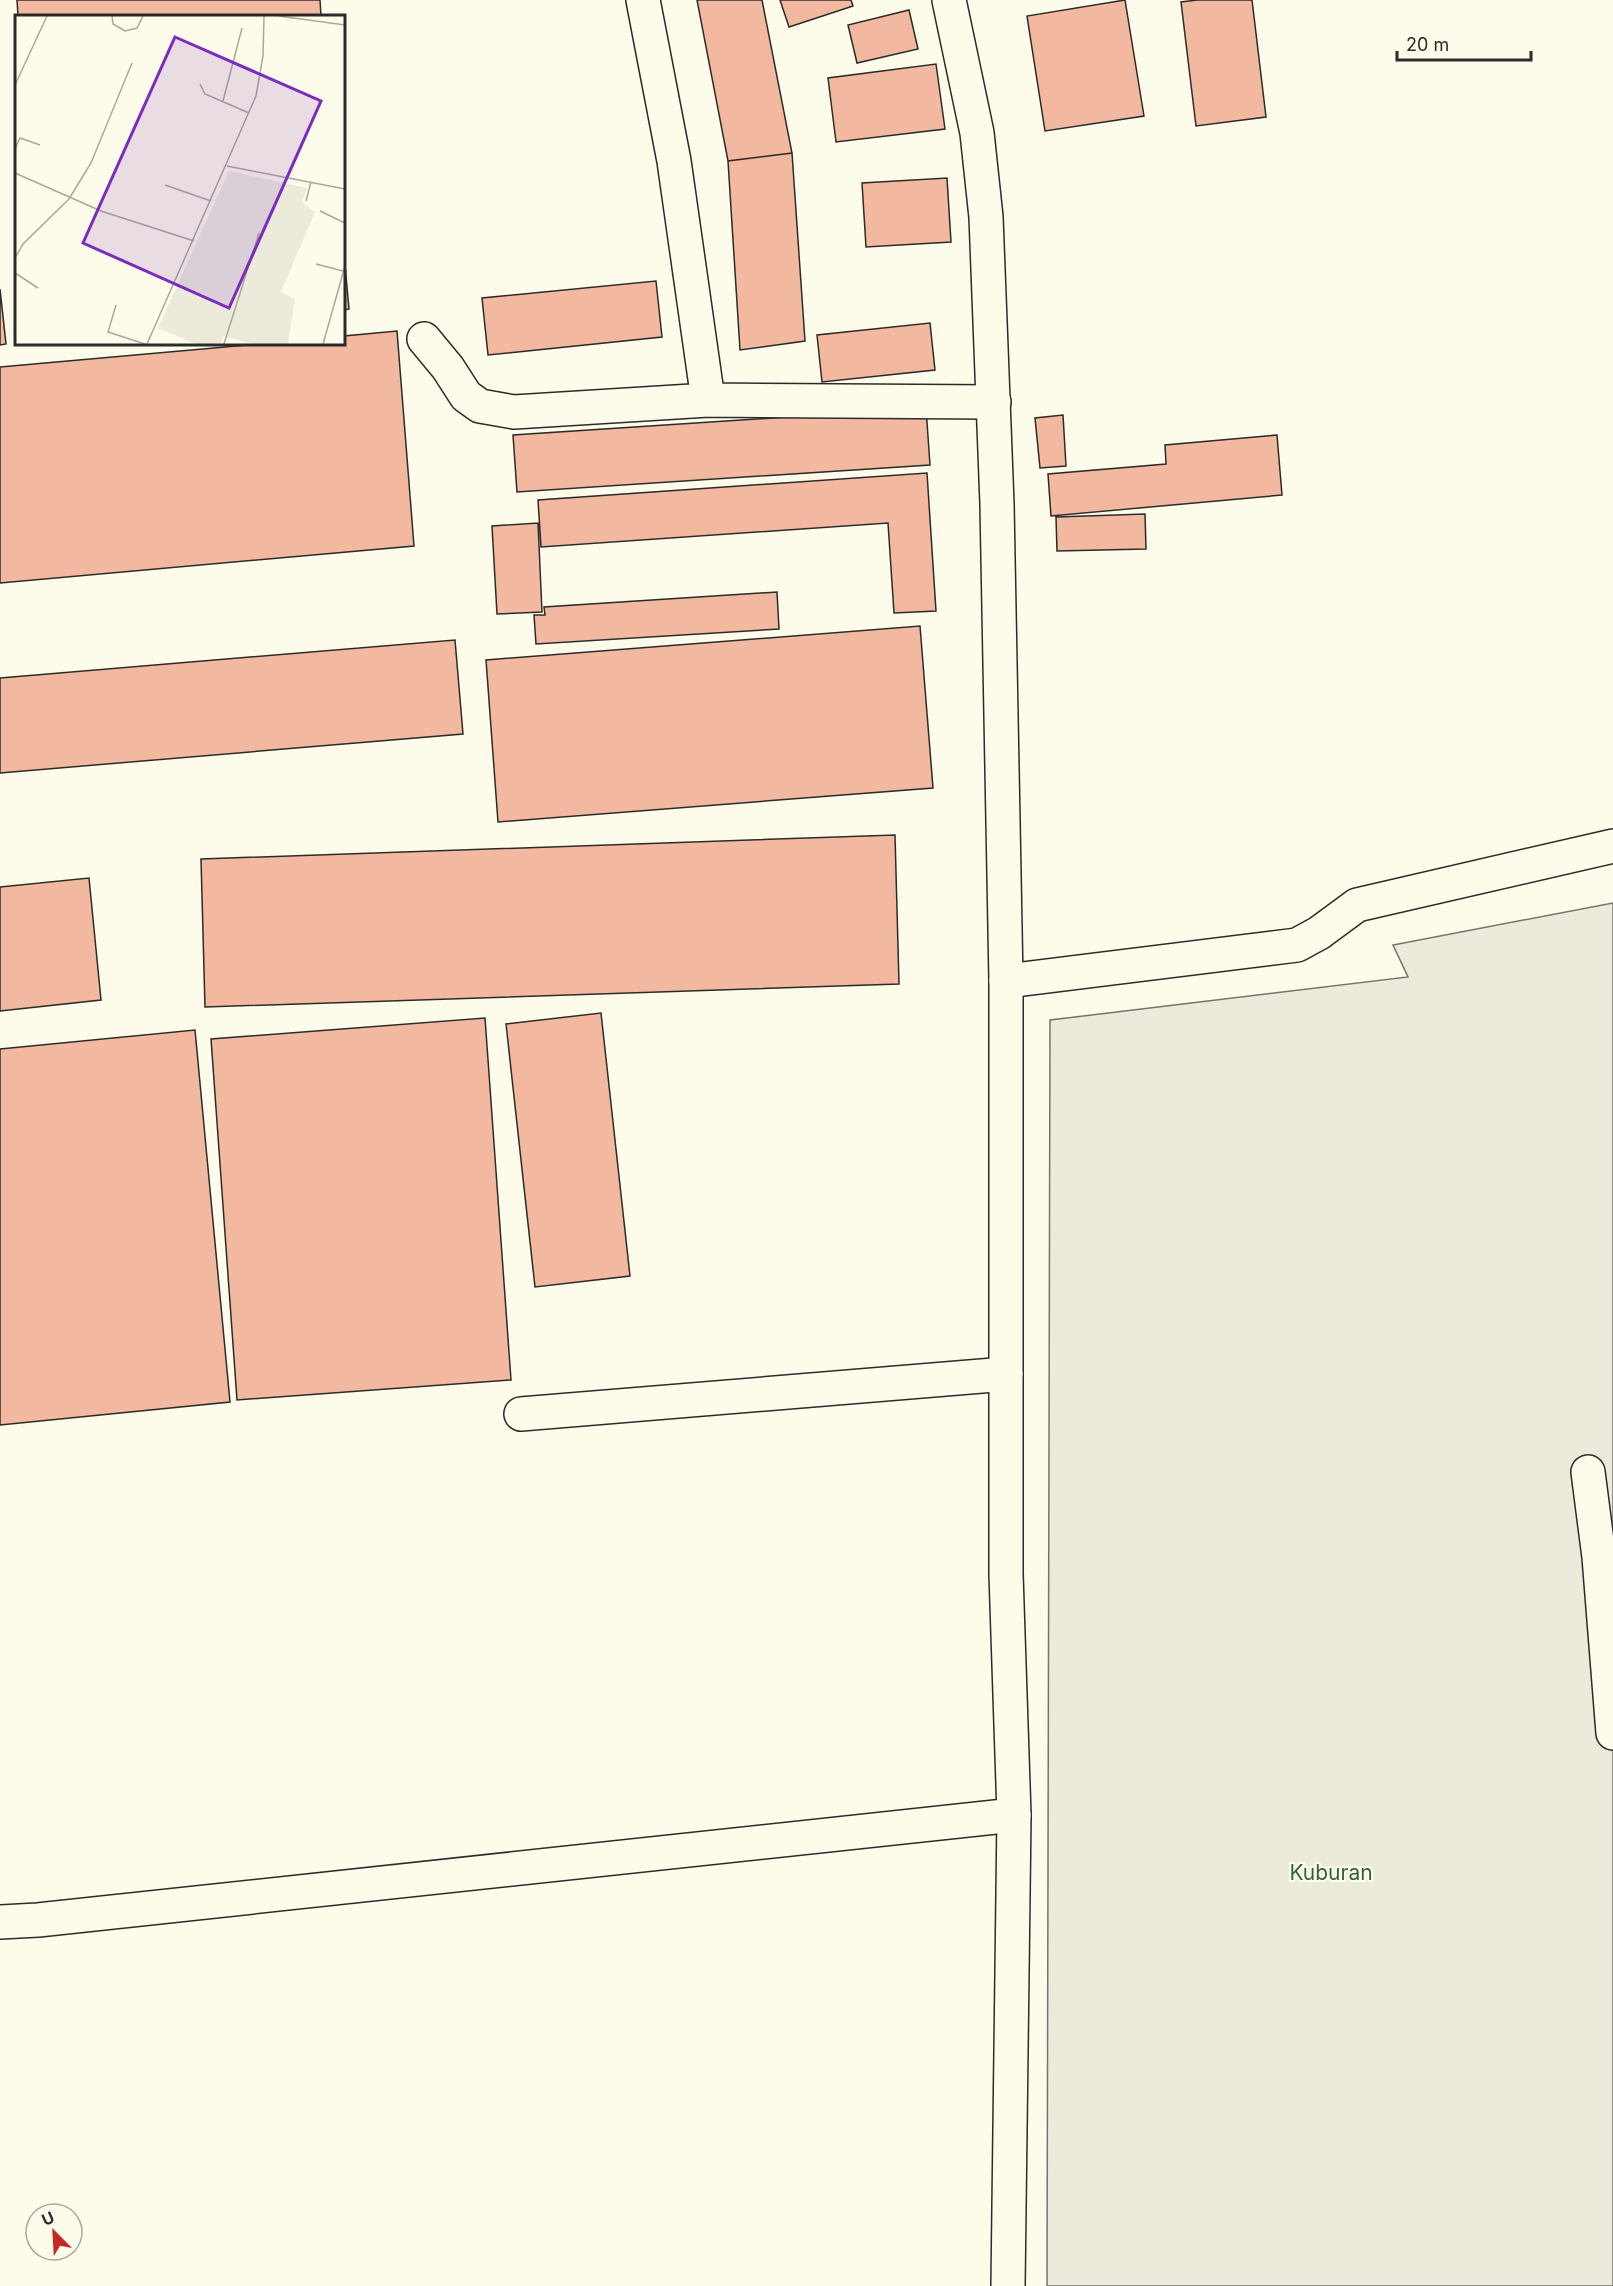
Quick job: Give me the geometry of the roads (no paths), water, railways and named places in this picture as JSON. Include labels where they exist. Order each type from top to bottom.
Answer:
[{"type":"main road","points":[[643,0],[675,161],[708,400]]},
{"type":"main road","points":[[949,0],[977,133],[987,217],[994,402],[1006,981],[1006,1574],[1014,1815],[1008,2286]]},
{"type":"main road","points":[[424,339],[448,368],[466,396],[480,406],[514,412],[708,400],[994,402]]},
{"type":"main road","points":[[1006,981],[1297,945],[1319,933],[1357,905],[1613,846]]},
{"type":"main road","points":[[521,1414],[1006,1374]]},
{"type":"main road","points":[[1588,1472],[1599,1557],[1613,1733]]},
{"type":"main road","points":[[0,1922],[50,1919],[1014,1815]]},
{"type":"park label","name":"Kuburan","points":[[1331,1872]]}]
